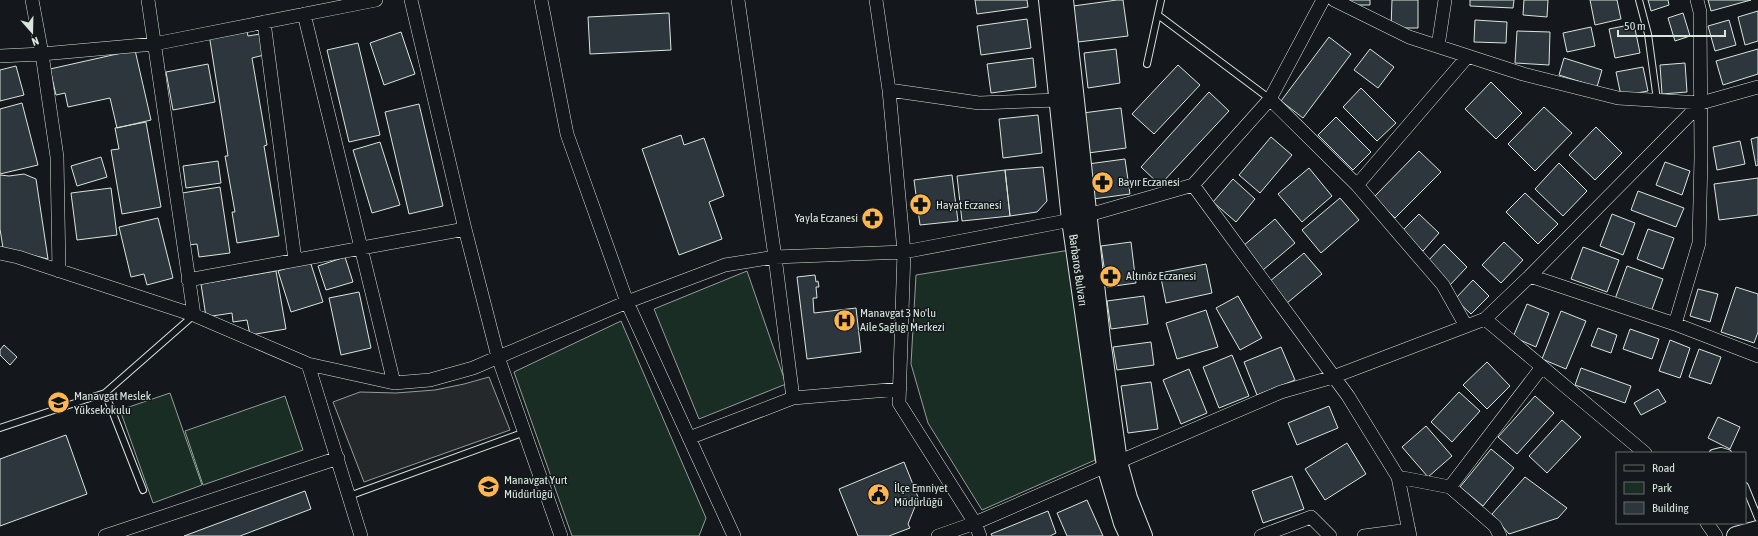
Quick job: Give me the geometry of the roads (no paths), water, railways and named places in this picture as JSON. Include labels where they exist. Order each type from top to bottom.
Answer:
[{"type":"street","points":[[32,0],[42,54],[57,157],[59,271]]},
{"type":"street","points":[[148,0],[194,315]]},
{"type":"street","points":[[0,56],[42,54],[154,44],[376,0]]},
{"type":"street","points":[[411,0],[464,229],[498,357],[561,536]]},
{"type":"street","points":[[541,0],[567,134],[627,302],[734,536]]},
{"type":"street","points":[[738,0],[775,257],[793,398]]},
{"type":"street","points":[[876,0],[889,90],[904,252],[899,403],[975,523],[980,536]]},
{"type":"street","name":"Barbaros Bulvarı","points":[[1048,0],[1059,100],[1079,218],[1112,464],[1123,523],[1129,536]]},
{"type":"street","name":"Barbaros Bulvarı","points":[[1064,0],[1079,218]]},
{"type":"street","points":[[0,253],[18,257],[194,315],[308,364],[394,384],[430,380],[472,368],[627,302],[725,265],[775,257],[904,252],[1079,218],[1193,185],[1270,98],[1323,0]]},
{"type":"street","points":[[1334,0],[1409,37],[1523,74],[1618,98],[1701,103],[1758,87]]},
{"type":"street","points":[[1438,46],[1445,0]]},
{"type":"street","points":[[1675,324],[1699,243],[1701,103],[1700,12],[1697,0]]},
{"type":"street","points":[[304,14],[394,384]]},
{"type":"street","points":[[264,22],[296,260]]},
{"type":"street","points":[[1357,185],[1468,56]]},
{"type":"street","points":[[889,90],[979,103],[1059,100]]},
{"type":"street","points":[[1270,98],[1357,185],[1443,286],[1466,326]]},
{"type":"street","points":[[938,536],[975,523],[1281,392],[1334,377],[1484,319],[1530,276],[1701,103]]},
{"type":"street","points":[[1193,185],[1348,396],[1398,477],[1409,533],[1364,536]]},
{"type":"street","points":[[188,280],[464,229]]},
{"type":"street","points":[[1530,276],[1675,324],[1758,356]]},
{"type":"street","points":[[1484,319],[1644,452]]},
{"type":"street","points":[[308,364],[361,536]]},
{"type":"street","points":[[1450,487],[1542,367]]},
{"type":"street","points":[[689,438],[793,398],[900,389]]},
{"type":"street","points":[[105,536],[338,458]]},
{"type":"street","name":"Barbaros Bulvarı","points":[[1112,464],[1128,498],[1143,536]]},
{"type":"street","points":[[1398,477],[1450,487],[1495,526],[1500,536]]},
{"type":"street","points":[[1261,536],[1311,517],[1330,536]]},
{"type":"street","points":[[1707,524],[1716,536]]},
{"type":"street","points":[[1736,536],[1758,530]]},
{"type":"lane","points":[[1147,64],[1161,0]]},
{"type":"lane","points":[[1639,0],[1648,34],[1657,100]]},
{"type":"lane","points":[[1158,15],[1270,98]]},
{"type":"lane","points":[[0,428],[106,393],[194,315]]},
{"type":"lane","points":[[106,393],[143,490]]},
{"type":"lane","points":[[349,496],[525,432]]},
{"type":"lane","points":[[1746,488],[1758,518]]},
{"type":"place","name":"Bayır Eczanesi","points":[[1102,182]]},
{"type":"place","name":"Hayat Eczanesi","points":[[920,205]]},
{"type":"place","name":"Yayla Eczanesi","points":[[873,218]]},
{"type":"place","name":"Altınöz Eczanesi","points":[[1110,276]]},
{"type":"place","name":"Manavgat 3 No'lu Aile Sağlığı Merkezi","points":[[845,320]]},
{"type":"place","name":"Manavgat Meslek Yüksekokulu","points":[[59,403]]},
{"type":"place","name":"Manavgat Yurt Müdürlüğü","points":[[489,487]]},
{"type":"place","name":"İlçe Emniyet Müdürlüğü","points":[[879,495]]}]
